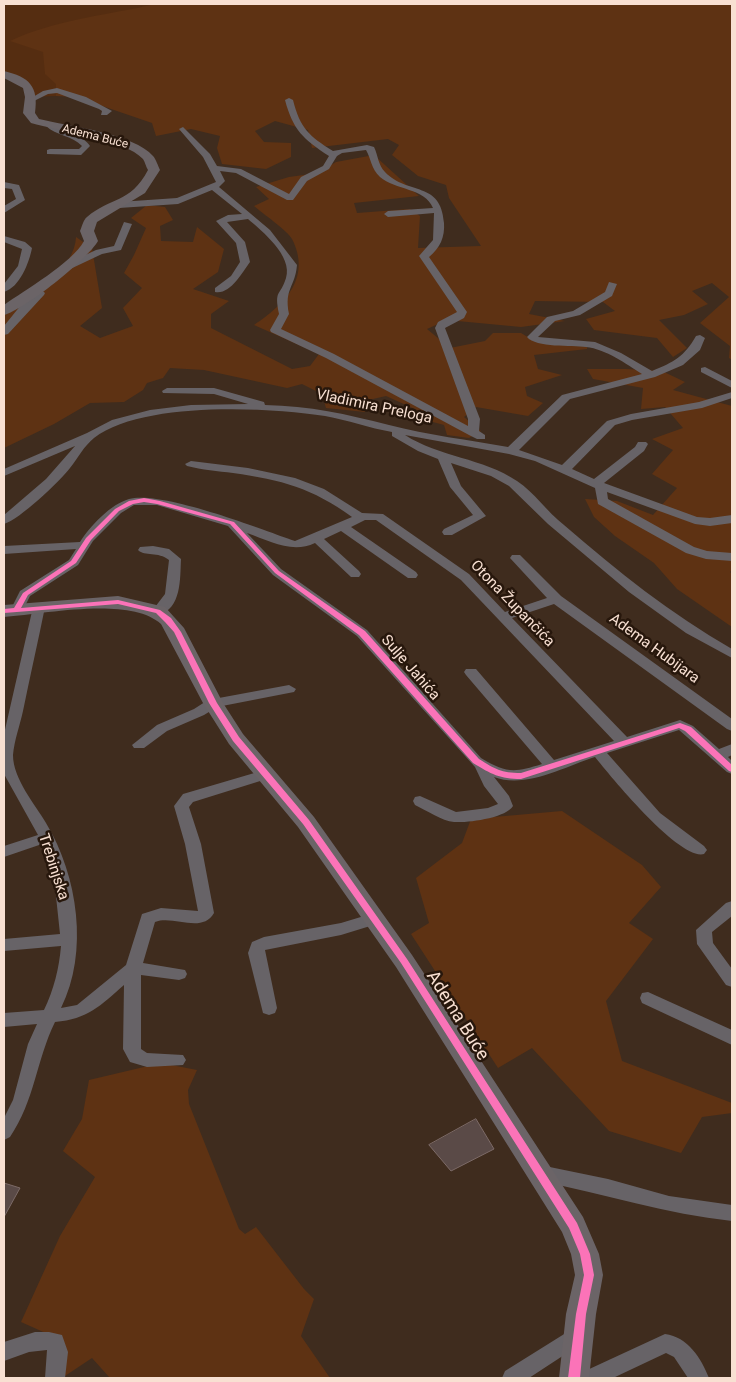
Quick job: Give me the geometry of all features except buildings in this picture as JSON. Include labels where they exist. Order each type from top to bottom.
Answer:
[{"type":"street","name":"Adema Buće","points":[[4,74],[26,84],[30,89],[32,100],[29,113],[31,117],[50,126],[114,140],[135,148],[148,157],[153,171],[148,184],[120,204],[91,220],[87,231],[90,245],[63,269],[4,311]]},
{"type":"street","points":[[32,100],[47,91],[59,90],[69,92],[108,111],[104,113]]},
{"type":"street","points":[[289,100],[294,122],[304,134],[333,155]]},
{"type":"street","points":[[50,126],[62,133],[80,139],[86,146],[81,152],[50,152]]},
{"type":"street","points":[[120,204],[178,201],[214,187],[221,182],[215,168],[196,141],[184,129]]},
{"type":"street","points":[[333,155],[340,151],[367,146],[371,149],[373,160],[385,177],[393,182],[428,194],[439,210],[440,235],[435,248],[424,256],[462,312],[460,316],[442,324],[440,328],[469,403],[474,419],[473,433]]},
{"type":"street","points":[[215,168],[238,171],[290,198],[302,181],[327,167],[332,161],[333,155]]},
{"type":"street","points":[[4,185],[16,187],[21,196],[21,200],[4,210]]},
{"type":"street","points":[[214,187],[249,216],[285,253],[292,265],[291,278],[283,290],[284,314],[275,330],[330,356],[508,450],[566,397],[651,375],[679,363],[696,348],[700,338]]},
{"type":"street","points":[[388,214],[439,210]]},
{"type":"street","points":[[218,290],[234,278],[245,262],[240,242],[220,221],[249,216]]},
{"type":"street","name":"Adema Buće","points":[[63,269],[99,252],[118,248],[127,224]]},
{"type":"street","points":[[4,239],[22,244],[27,248],[26,262],[4,289]]},
{"type":"street","points":[[612,284],[609,294],[576,313],[549,320],[532,337],[536,340],[591,344],[617,355],[651,375]]},
{"type":"street","points":[[4,332],[25,307],[39,295],[40,293],[35,289]]},
{"type":"street","points":[[705,370],[732,385]]},
{"type":"street","points":[[167,391],[214,391],[270,408]]},
{"type":"street","points":[[564,470],[611,423],[636,416],[653,415],[702,405],[732,395]]},
{"type":"street","name":"Vladimira Preloga","points":[[4,520],[63,469],[91,435],[132,415],[212,407],[270,408],[326,412],[387,428],[508,450],[540,459],[598,485],[703,522],[732,519]]},
{"type":"street","points":[[387,428],[400,438],[443,458],[508,480],[524,492],[544,514],[588,553],[638,595],[698,636],[732,654]]},
{"type":"street","points":[[4,473],[91,435]]},
{"type":"street","points":[[642,444],[640,448],[598,485],[602,501],[690,550],[706,555],[732,558]]},
{"type":"street","points":[[443,458],[456,486],[480,516],[448,532]]},
{"type":"street","name":"Otona Župančića","points":[[191,464],[246,472],[306,485],[334,500],[361,518],[378,517],[437,559],[458,571],[623,742]]},
{"type":"street","points":[[144,550],[156,549],[169,552],[175,559],[170,602],[158,611],[118,602],[20,609],[25,594],[74,562],[84,545],[117,510],[138,500],[184,508],[232,522],[294,545],[317,539],[361,518]]},
{"type":"street","name":"Sulje Jahića","points":[[232,522],[277,572],[362,633],[460,746],[481,764],[506,776],[521,776],[623,742],[680,726],[688,729],[732,770]]},
{"type":"street","points":[[343,527],[412,575]]},
{"type":"street","points":[[317,539],[355,574]]},
{"type":"street","points":[[4,550],[84,545]]},
{"type":"street","name":"Adema Hubijara","points":[[516,558],[556,599],[732,726]]},
{"type":"street","points":[[502,617],[556,599]]},
{"type":"street","name":"Trebinjska","points":[[4,1132],[16,1115],[26,1093],[37,1044],[64,978],[69,939],[64,891],[47,837],[11,795],[6,756],[20,609]]},
{"type":"street","name":"Adema Buće","points":[[158,611],[177,632],[213,703],[236,739],[268,774],[306,822],[404,961],[573,1226],[585,1254],[589,1275],[574,1378]]},
{"type":"street","points":[[471,672],[551,766]]},
{"type":"street","points":[[139,745],[162,728],[199,712],[213,703],[289,690]]},
{"type":"street","points":[[718,756],[732,749]]},
{"type":"street","points":[[597,751],[655,817],[699,850]]},
{"type":"street","points":[[420,800],[454,818],[491,813],[506,806],[504,800],[489,783],[481,764]]},
{"type":"street","points":[[177,1060],[147,1060],[136,1057],[132,1049],[133,968],[148,918],[159,914],[195,918],[202,917],[206,912],[193,844],[183,818],[182,806],[188,798],[268,774]]},
{"type":"street","points":[[4,852],[47,837]]},
{"type":"street","points":[[732,907],[704,930],[705,944],[732,981]]},
{"type":"street","points":[[269,1008],[256,952],[258,946],[264,943],[341,929],[374,919]]},
{"type":"street","points":[[4,945],[69,939]]},
{"type":"street","points":[[4,1020],[73,1014],[83,1010],[133,968],[179,974]]},
{"type":"street","points":[[648,998],[732,1038]]},
{"type":"street","points":[[539,1173],[669,1204],[732,1213]]},
{"type":"street","points":[[512,1378],[580,1334]]},
{"type":"street","points":[[6,1348],[44,1339],[55,1342],[58,1352],[55,1378]]},
{"type":"street","points":[[592,1378],[665,1343],[673,1343],[680,1349],[699,1378]]},
{"type":"shaded area","points":[[4,4],[278,4],[56,84],[56,96],[33,97],[31,89],[4,71]]},
{"type":"shaded area","points":[[155,4],[732,4],[732,360],[729,358],[730,346],[700,323],[729,297],[712,283],[692,291],[708,304],[684,315],[659,320],[687,348],[673,357],[657,338],[594,330],[586,319],[615,311],[603,302],[535,301],[529,314],[565,321],[521,327],[447,320],[427,329],[450,348],[485,341],[493,333],[521,333],[536,342],[587,344],[587,349],[534,355],[538,369],[562,375],[525,387],[527,396],[543,403],[528,416],[476,407],[464,417],[481,431],[469,438],[447,435],[444,425],[418,418],[417,410],[386,396],[364,401],[365,412],[326,408],[322,394],[302,384],[287,388],[204,370],[170,368],[163,378],[147,383],[143,390],[124,402],[90,403],[54,424],[4,448],[4,313],[38,291],[59,271],[68,261],[74,249],[76,237],[92,248],[102,308],[80,326],[100,338],[133,326],[123,308],[142,288],[124,273],[146,228],[131,218],[147,205],[165,207],[173,220],[160,226],[161,241],[193,242],[197,227],[224,249],[218,272],[193,289],[229,301],[211,314],[211,328],[292,369],[310,366],[319,354],[254,325],[275,309],[292,289],[297,278],[299,266],[297,253],[289,235],[254,206],[269,199],[256,187],[289,177],[318,173],[336,162],[374,155],[419,196],[354,203],[357,213],[410,209],[420,216],[418,248],[481,246],[449,198],[446,185],[418,176],[392,155],[399,145],[388,139],[312,148],[308,130],[275,121],[255,131],[264,142],[291,143],[291,157],[266,169],[222,164],[217,148],[220,136],[191,129],[156,136],[152,123],[76,97],[56,96],[56,84],[45,74],[43,52],[10,41],[63,23]]},
{"type":"shaded area","points":[[587,369],[662,371],[685,382],[673,390],[732,406],[732,570],[730,572],[732,574],[732,627],[677,589],[654,563],[615,536],[594,517],[585,499],[617,501],[653,515],[677,488],[652,474],[673,450],[652,439],[683,428],[665,407],[641,409],[643,388],[593,379]]},
{"type":"shaded area","points":[[562,811],[642,865],[661,887],[629,923],[653,939],[606,1001],[622,1061],[732,1103],[732,1113],[702,1117],[681,1153],[609,1131],[532,1048],[498,1068],[411,934],[429,923],[416,878],[462,843],[471,819]]},
{"type":"shaded area","points":[[161,1063],[197,1070],[188,1090],[189,1104],[239,1229],[245,1234],[256,1227],[304,1289],[314,1299],[301,1336],[330,1378],[110,1378],[92,1358],[62,1378],[55,1378],[59,1339],[21,1322],[60,1236],[95,1177],[63,1151],[82,1119],[89,1080]]},
{"type":"cycle path","points":[[17,609],[25,594],[74,562],[88,539],[117,510],[131,502],[144,500],[158,502],[232,523],[277,572],[362,633],[476,761],[490,770],[506,776],[521,776],[680,725],[688,729],[732,769]]},
{"type":"cycle path","points":[[4,611],[118,602],[158,611],[177,632],[213,703],[236,739],[306,822],[404,961],[573,1226],[585,1254],[589,1275],[581,1314],[574,1378]]}]
